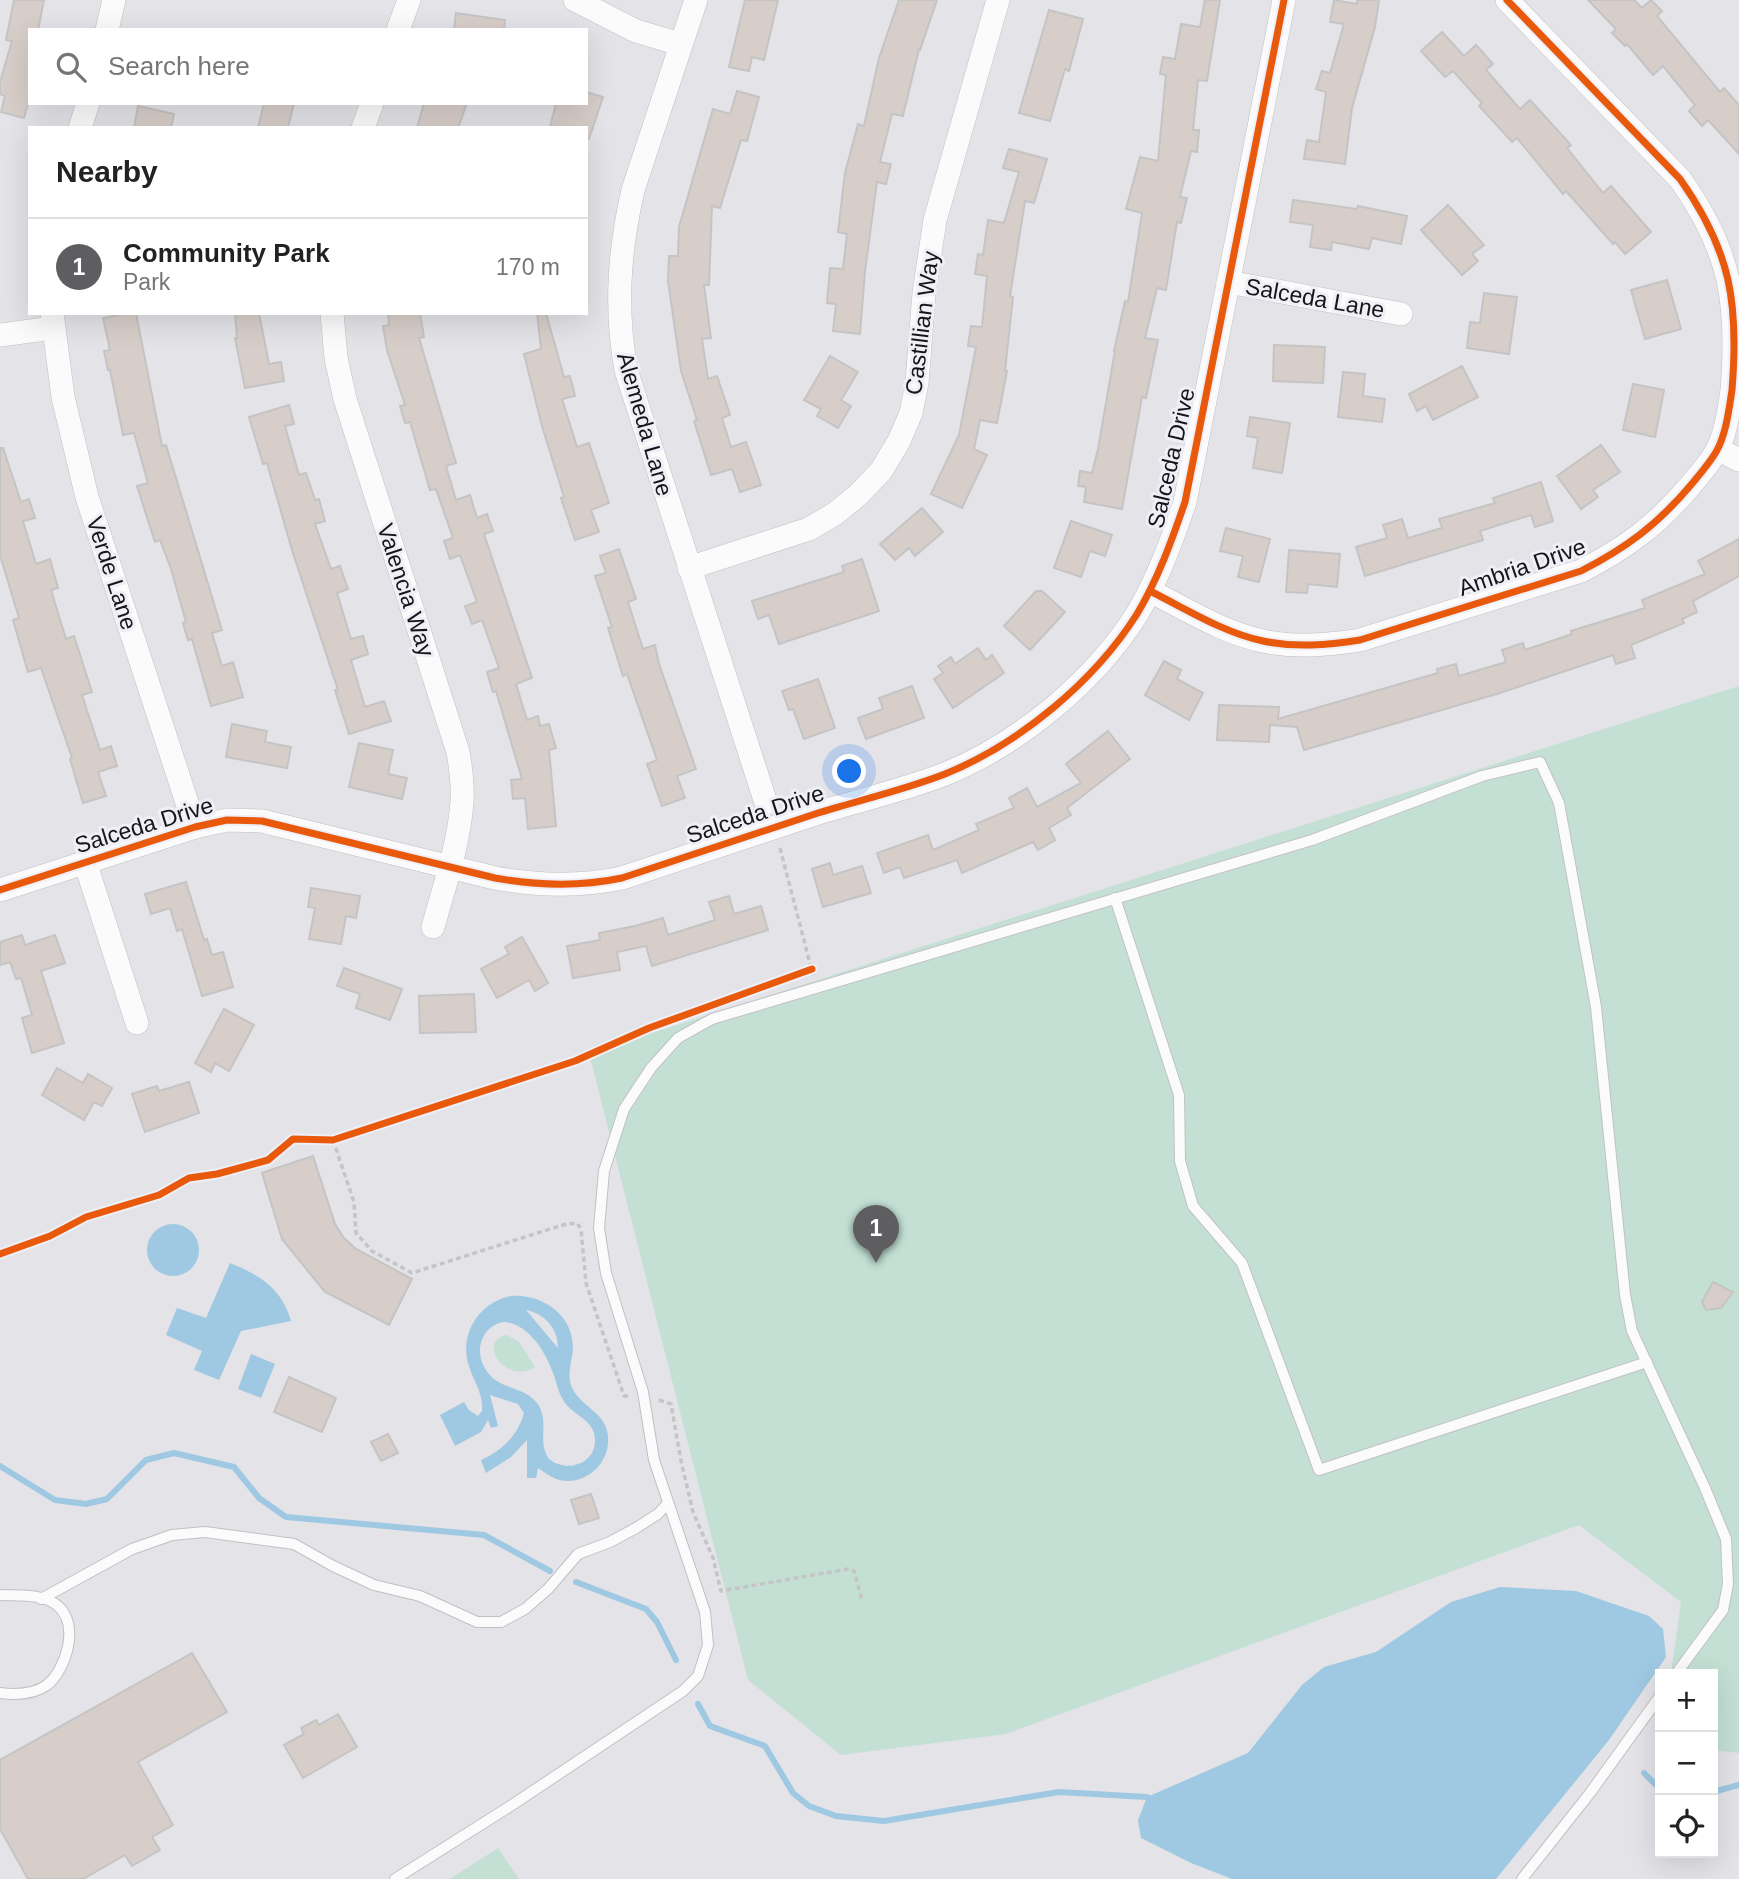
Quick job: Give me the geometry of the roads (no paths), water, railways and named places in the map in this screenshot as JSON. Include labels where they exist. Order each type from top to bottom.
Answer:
[{"type":"street","points":[[107,28],[114,0]]},
{"type":"street","points":[[399,28],[409,0]]},
{"type":"street","points":[[575,0],[636,31],[680,44]]},
{"type":"street","name":"Alemeda Lane","points":[[696,0],[631,200],[620,259],[620,337],[626,370],[766,803]]},
{"type":"street","name":"Castillian Way","points":[[689,568],[809,529],[836,513],[881,471],[899,441],[911,413],[917,383],[924,293],[934,220],[998,0]]},
{"type":"street","name":"Salceda Drive","points":[[0,890],[195,827],[227,820],[262,821],[526,884],[590,885],[622,878],[944,774],[1019,735],[1079,684],[1113,645],[1150,591],[1171,542],[1185,502],[1284,0]]},
{"type":"street","name":"Ambria Drive","points":[[1150,591],[1233,632],[1263,641],[1297,646],[1330,645],[1360,640],[1581,571],[1615,554],[1666,514],[1718,450],[1730,407],[1739,333],[1735,295],[1718,240],[1703,210],[1680,179],[1507,0]]},
{"type":"street","points":[[81,126],[87,105]]},
{"type":"street","points":[[364,126],[371,105]]},
{"type":"street","name":"Salceda Lane","points":[[1228,282],[1401,314]]},
{"type":"street","name":"Valencia Way","points":[[332,315],[336,358],[345,400],[458,752],[462,804],[433,927]]},
{"type":"street","points":[[0,335],[53,321]]},
{"type":"street","name":"Verde Lane","points":[[53,321],[62,397],[87,497],[195,827]]},
{"type":"street","points":[[1718,450],[1739,460]]},
{"type":"street","points":[[85,862],[137,1023]]},
{"type":"lane","points":[[395,1879],[682,1692],[698,1676],[708,1645],[705,1612],[654,1460],[644,1398],[606,1273],[599,1228],[604,1171],[624,1109],[651,1068],[678,1038],[712,1019],[1312,840],[1482,776],[1540,762],[1559,803],[1596,1007],[1625,1295],[1632,1331],[1726,1539],[1728,1584],[1723,1609],[1680,1669]]},
{"type":"lane","points":[[1115,898],[1179,1095],[1180,1161],[1193,1206],[1242,1263],[1319,1469],[1647,1362]]},
{"type":"lane","points":[[41,1599],[132,1549],[172,1535],[205,1532],[294,1544],[374,1585],[421,1596],[477,1622],[501,1622],[525,1609],[548,1589],[578,1554],[610,1542],[636,1528],[658,1514],[668,1503]]},
{"type":"lane","points":[[0,1595],[34,1596],[58,1606],[65,1615],[70,1630],[59,1674],[45,1687],[19,1696],[0,1693]]},
{"type":"lane","points":[[1522,1879],[1590,1793],[1655,1703]]},
{"type":"water","points":[[173,1224],[192,1231],[199,1250],[192,1269],[173,1276],[154,1269],[147,1250],[154,1231]]},
{"type":"water","points":[[230,1263],[268,1284],[282,1300],[291,1321],[241,1331],[219,1380],[194,1370],[202,1351],[166,1335],[177,1308],[206,1318]]},
{"type":"water","points":[[523,1296],[545,1303],[562,1317],[568,1326],[573,1348],[571,1385],[580,1399],[603,1421],[608,1436],[605,1456],[585,1477],[566,1481],[556,1479],[538,1468],[536,1478],[527,1478],[527,1440],[511,1457],[486,1473],[481,1460],[496,1452],[518,1428],[524,1413],[518,1404],[490,1395],[498,1426],[491,1428],[488,1420],[481,1432],[455,1446],[440,1415],[464,1402],[469,1410],[478,1416],[482,1411],[480,1392],[468,1363],[467,1340],[475,1320],[500,1299]],"holes":[[[526,1310],[549,1323],[556,1334],[558,1348]],[[503,1322],[520,1327],[540,1347],[565,1403],[592,1428],[595,1443],[593,1451],[582,1462],[565,1466],[549,1459],[544,1446],[543,1419],[539,1406],[528,1395],[495,1379],[484,1367],[481,1343],[488,1330]]]},
{"type":"water","points":[[251,1354],[275,1364],[261,1398],[238,1389]]},
{"type":"water","points":[[1500,1587],[1576,1591],[1649,1616],[1663,1629],[1666,1657],[1655,1669],[1655,1673],[1609,1740],[1496,1879],[1232,1879],[1191,1863],[1141,1838],[1138,1820],[1147,1797],[1248,1753],[1302,1685],[1324,1667],[1376,1652],[1451,1602]]},
{"type":"waterway","points":[[0,1466],[55,1500],[86,1504],[107,1499],[146,1460],[174,1453],[234,1467],[259,1498],[286,1517],[484,1535],[550,1571]]},
{"type":"waterway","points":[[576,1582],[646,1609],[657,1622],[676,1660]]},
{"type":"waterway","points":[[698,1704],[710,1726],[765,1746],[793,1793],[809,1806],[836,1816],[884,1821],[1059,1792],[1147,1797]]},
{"type":"waterway","points":[[1644,1773],[1655,1784]]},
{"type":"waterway","points":[[1718,1791],[1739,1785]]},
{"type":"place","name":"Community Park","points":[[876,1263]]}]
